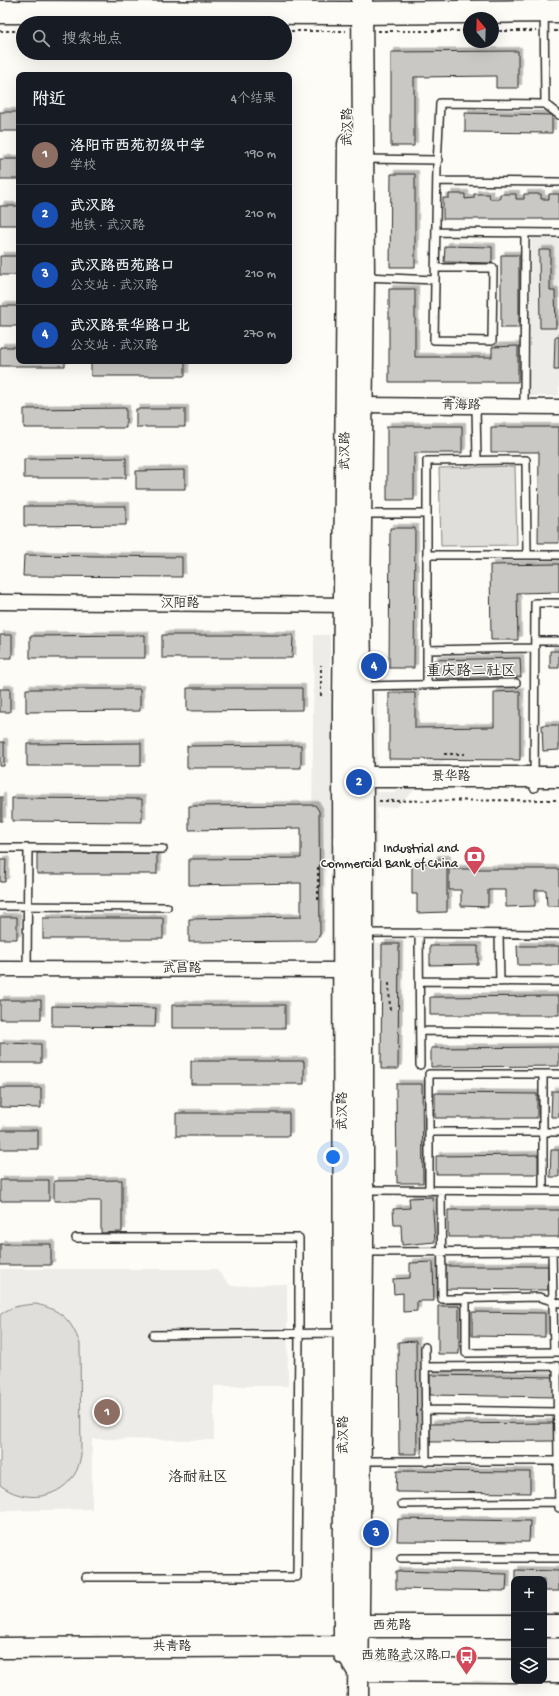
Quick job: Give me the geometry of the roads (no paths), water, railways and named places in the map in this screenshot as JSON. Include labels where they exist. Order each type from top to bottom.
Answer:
[{"type":"main road","points":[[0,12],[355,6],[548,13]]},
{"type":"main road","name":"武汉路","points":[[355,6],[362,159],[364,277],[361,514],[352,605],[361,686],[344,970],[353,1333],[360,1461],[358,1696]]},
{"type":"main road","name":"武汉路","points":[[345,1696],[344,1646],[353,1333],[363,1252],[363,933],[355,787],[352,605],[355,6]]},
{"type":"main road","name":"景华路","points":[[355,787],[534,782],[559,777]]},
{"type":"main road","name":"景华路","points":[[534,782],[559,788]]},
{"type":"main road","name":"西苑路","points":[[344,1646],[358,1626],[511,1626]]},
{"type":"main road","points":[[547,1626],[559,1626]]},
{"type":"main road","points":[[344,1646],[358,1670],[511,1671]]},
{"type":"main road","name":"共青路","points":[[0,1648],[344,1646]]},
{"type":"main road","points":[[547,1671],[559,1671]]},
{"type":"street","name":"青海路","points":[[362,405],[559,408]]},
{"type":"street","name":"汉阳路","points":[[0,602],[352,605]]},
{"type":"street","name":"武昌路","points":[[0,969],[363,970]]},
{"type":"lane","points":[[545,104],[548,13]]},
{"type":"lane","points":[[435,268],[494,268],[492,341],[434,340],[435,268],[437,181],[440,103],[545,104],[559,115]]},
{"type":"lane","points":[[362,159],[438,160]]},
{"type":"lane","points":[[437,181],[559,182]]},
{"type":"lane","points":[[436,232],[525,234],[559,233]]},
{"type":"lane","points":[[524,407],[525,234]]},
{"type":"lane","points":[[364,277],[435,280]]},
{"type":"lane","points":[[476,406],[477,461]]},
{"type":"lane","points":[[427,685],[427,461],[526,460],[527,555]]},
{"type":"lane","points":[[361,514],[427,514]]},
{"type":"lane","points":[[427,555],[559,555]]},
{"type":"lane","points":[[534,782],[535,603],[559,603]]},
{"type":"lane","points":[[427,650],[535,645],[559,641]]},
{"type":"lane","points":[[361,686],[516,684]]},
{"type":"lane","points":[[0,848],[163,849]]},
{"type":"lane","points":[[27,969],[28,848]]},
{"type":"lane","points":[[0,906],[168,907]]},
{"type":"lane","points":[[363,933],[559,934]]},
{"type":"lane","points":[[419,933],[420,1066]]},
{"type":"lane","points":[[499,934],[500,982]]},
{"type":"lane","points":[[420,982],[559,982]]},
{"type":"lane","points":[[420,1030],[559,1032]]},
{"type":"lane","points":[[429,1191],[429,1074],[559,1074]]},
{"type":"lane","points":[[543,1074],[543,1191]]},
{"type":"lane","points":[[429,1132],[559,1132]]},
{"type":"lane","points":[[363,1190],[559,1191]]},
{"type":"lane","points":[[441,1191],[442,1298],[539,1297],[556,1302]]},
{"type":"lane","points":[[76,1238],[298,1238],[299,1334],[296,1577],[86,1577]]},
{"type":"lane","points":[[363,1252],[555,1251],[556,1352],[466,1353],[466,1298]]},
{"type":"lane","points":[[153,1335],[353,1333]]},
{"type":"lane","points":[[425,1347],[426,1462]]},
{"type":"lane","points":[[425,1367],[557,1366],[559,1508]]},
{"type":"lane","points":[[425,1410],[558,1412]]},
{"type":"lane","points":[[360,1461],[558,1461]]},
{"type":"lane","points":[[402,1504],[559,1502]]},
{"type":"lane","points":[[401,1558],[559,1558]]},
{"type":"place","name":"武汉路景华路口北","points":[[374,666]]},
{"type":"place","name":"武汉路","points":[[359,782]]},
{"type":"place","name":"Industrial and Commercial Bank of China","points":[[474,876]]},
{"type":"place","name":"洛阳市西苑初级中学","points":[[107,1412]]},
{"type":"place","name":"武汉路西苑路口","points":[[376,1533]]},
{"type":"place","name":"西苑路武汉路口","points":[[467,1676]]},
{"type":"district","name":"重庆路二社区","points":[[471,672]]},
{"type":"district","name":"洛耐社区","points":[[198,1478]]}]
